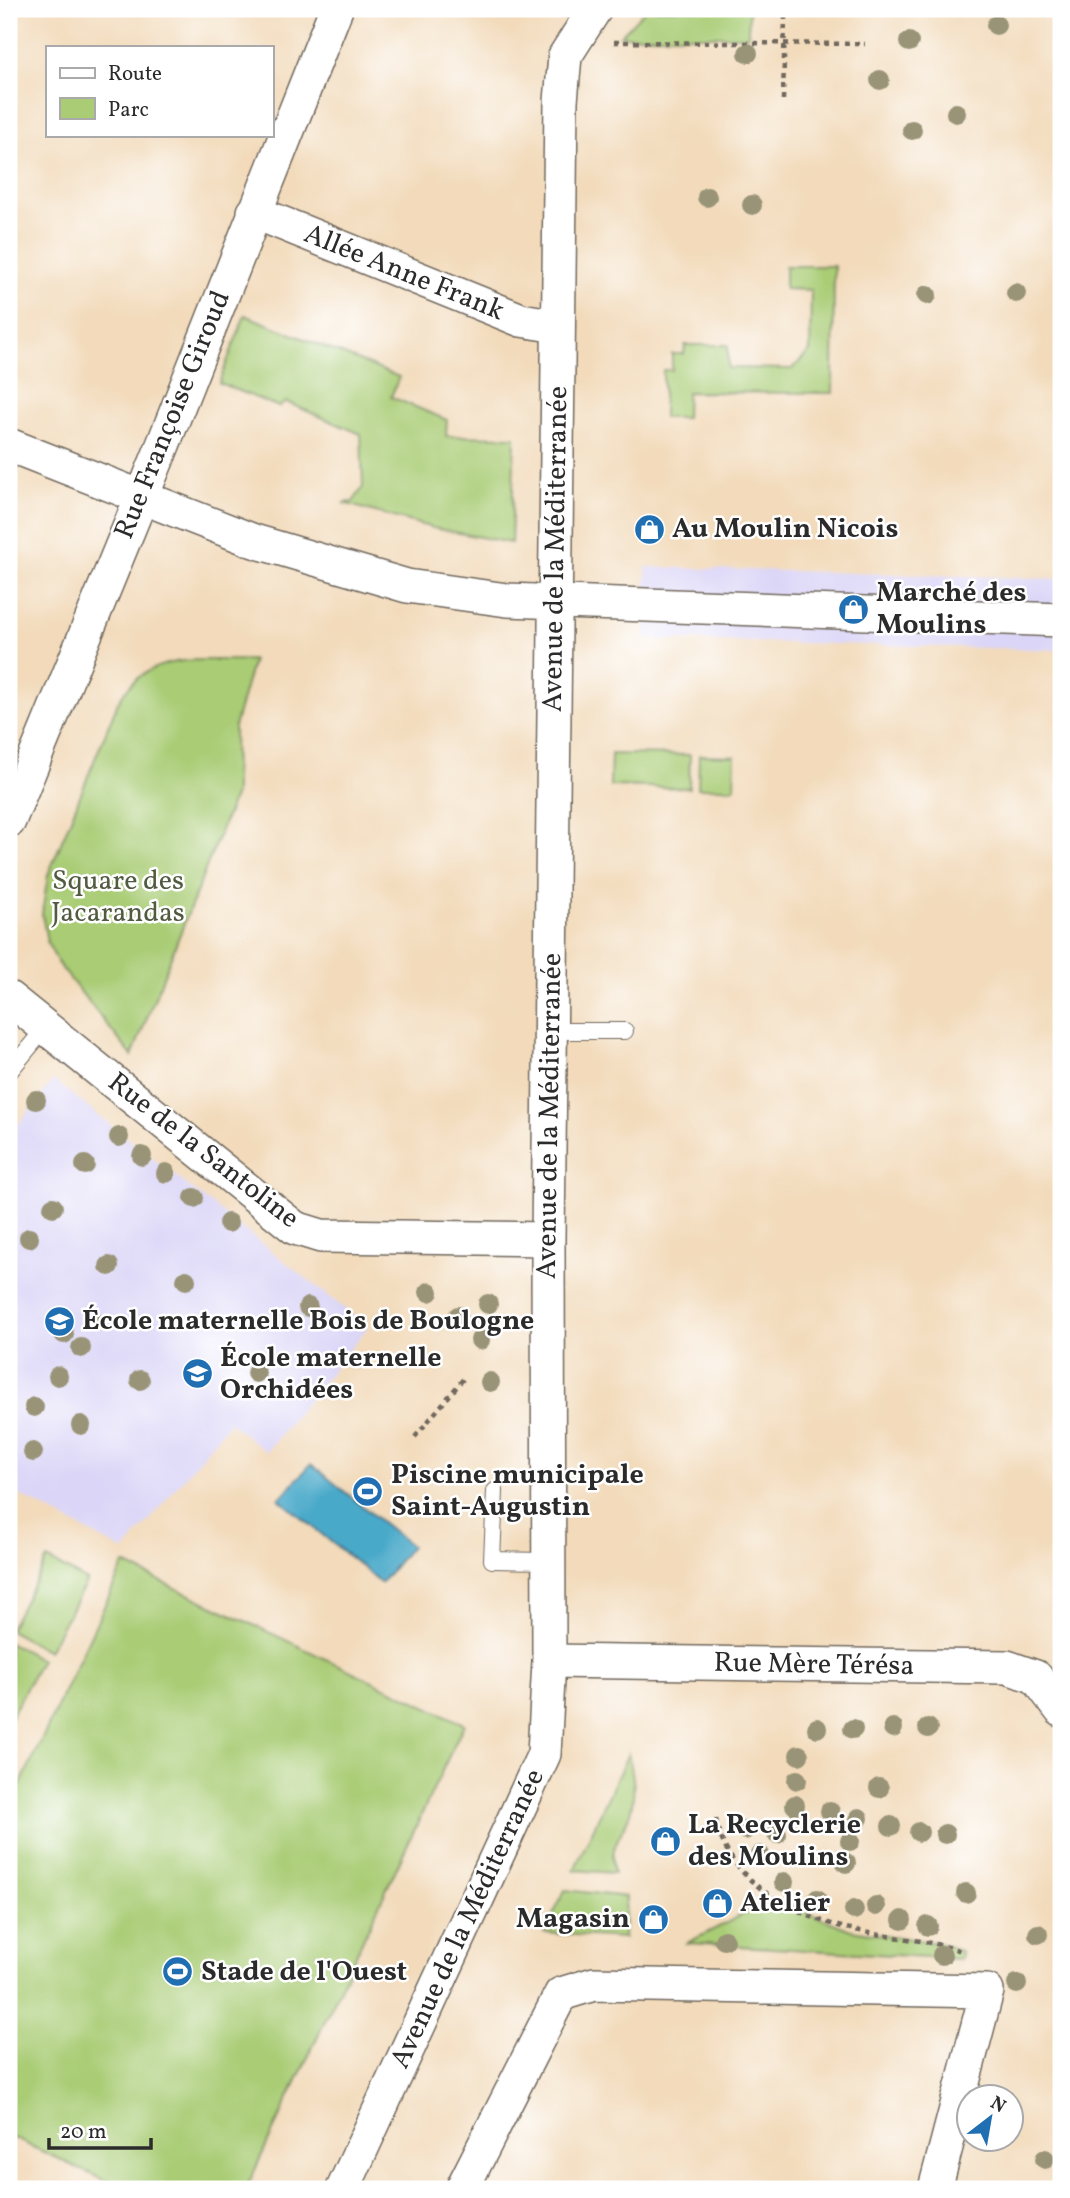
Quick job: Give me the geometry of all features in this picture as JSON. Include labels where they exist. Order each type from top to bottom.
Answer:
[{"type":"street","name":"Rue Françoise Giroud","points":[[9,821],[336,9]]},
{"type":"street","name":"Avenue de la Méditerranée","points":[[343,2189],[544,1754],[549,1661],[548,1239],[561,101],[565,56],[596,9]]},
{"type":"street","name":"Allée Anne Frank","points":[[254,212],[521,320],[557,326]]},
{"type":"street","points":[[9,445],[140,499],[254,541],[407,586],[470,597],[556,603],[1061,620]]},
{"type":"street","name":"Rue de la Santoline","points":[[9,998],[295,1228],[321,1236],[548,1239]]},
{"type":"street","name":"Rue Mère Térésa","points":[[549,1661],[1007,1667],[1036,1677],[1061,1710]]},
{"type":"street","points":[[462,2189],[561,1994],[594,1984],[987,1990],[935,2189]]},
{"type":"lane","points":[[9,1072],[45,1028]]},
{"type":"lane","points":[[551,1031],[625,1031]]},
{"type":"lane","points":[[495,1490],[492,1560],[548,1561]]},
{"type":"path","points":[[783,100],[786,16]]},
{"type":"path","points":[[572,42],[865,44]]},
{"type":"path","points":[[415,1437],[464,1378]]},
{"type":"path","points":[[716,1819],[719,1841],[743,1873],[774,1899],[851,1930],[938,1943],[961,1951]]},
{"type":"shaded area","name":"Marché des Moulins","points":[[646,567],[1061,579],[1061,650],[645,639]]},
{"type":"shaded area","name":"École maternelle Orchidées","points":[[53,1080],[368,1327],[266,1452],[230,1422],[124,1551],[9,1489],[9,1136]]},
{"type":"green space","points":[[646,9],[749,9],[748,36],[620,36]]},
{"type":"green space","points":[[785,266],[834,266],[833,393],[687,392],[686,418],[663,418],[663,370],[672,370],[672,354],[684,354],[685,345],[728,345],[728,368],[792,369],[810,351],[811,290],[785,289]]},
{"type":"green space","points":[[245,315],[399,377],[391,397],[447,420],[446,436],[515,437],[511,543],[433,528],[343,503],[353,502],[363,487],[361,434],[286,402],[279,407],[219,383]]},
{"type":"green space","name":"Square des Jacarandas","points":[[253,660],[234,727],[235,794],[132,1056],[59,965],[47,942],[42,914],[48,875],[118,702],[130,685],[144,673],[177,662]]},
{"type":"green space","points":[[611,754],[690,755],[689,788],[610,786]]},
{"type":"green space","points":[[699,755],[735,756],[734,788],[698,788]]},
{"type":"green space","points":[[47,1559],[87,1581],[48,1651],[9,1630]]},
{"type":"green space","name":"Stade de l'Ouest","points":[[124,1564],[464,1724],[246,2189],[123,2189],[9,2136],[9,1809]]},
{"type":"green space","points":[[9,1642],[41,1660],[9,1720]]},
{"type":"green space","points":[[628,1754],[633,1795],[628,1818],[613,1854],[614,1873],[574,1870]]},
{"type":"green space","points":[[565,1890],[626,1897],[624,1938],[544,1933]]},
{"type":"green space","points":[[773,1899],[851,1930],[938,1943],[961,1951],[960,1959],[687,1943]]},
{"type":"water","points":[[311,1464],[411,1546],[381,1583],[279,1499]]},
{"type":"place","name":"Au Moulin Nicois","points":[[649,529]]},
{"type":"place","name":"Marché des Moulins","points":[[853,609]]},
{"type":"place","name":"École maternelle Bois de Boulogne","points":[[59,1321]]},
{"type":"place","name":"École maternelle Orchidées","points":[[197,1374]]},
{"type":"place","name":"Piscine municipale Saint-Augustin","points":[[368,1491]]},
{"type":"place","name":"La Recyclerie des Moulins","points":[[665,1841]]},
{"type":"place","name":"Atelier","points":[[717,1903]]},
{"type":"place","name":"Magasin","points":[[653,1919]]},
{"type":"place","name":"Stade de l'Ouest","points":[[178,1972]]}]
